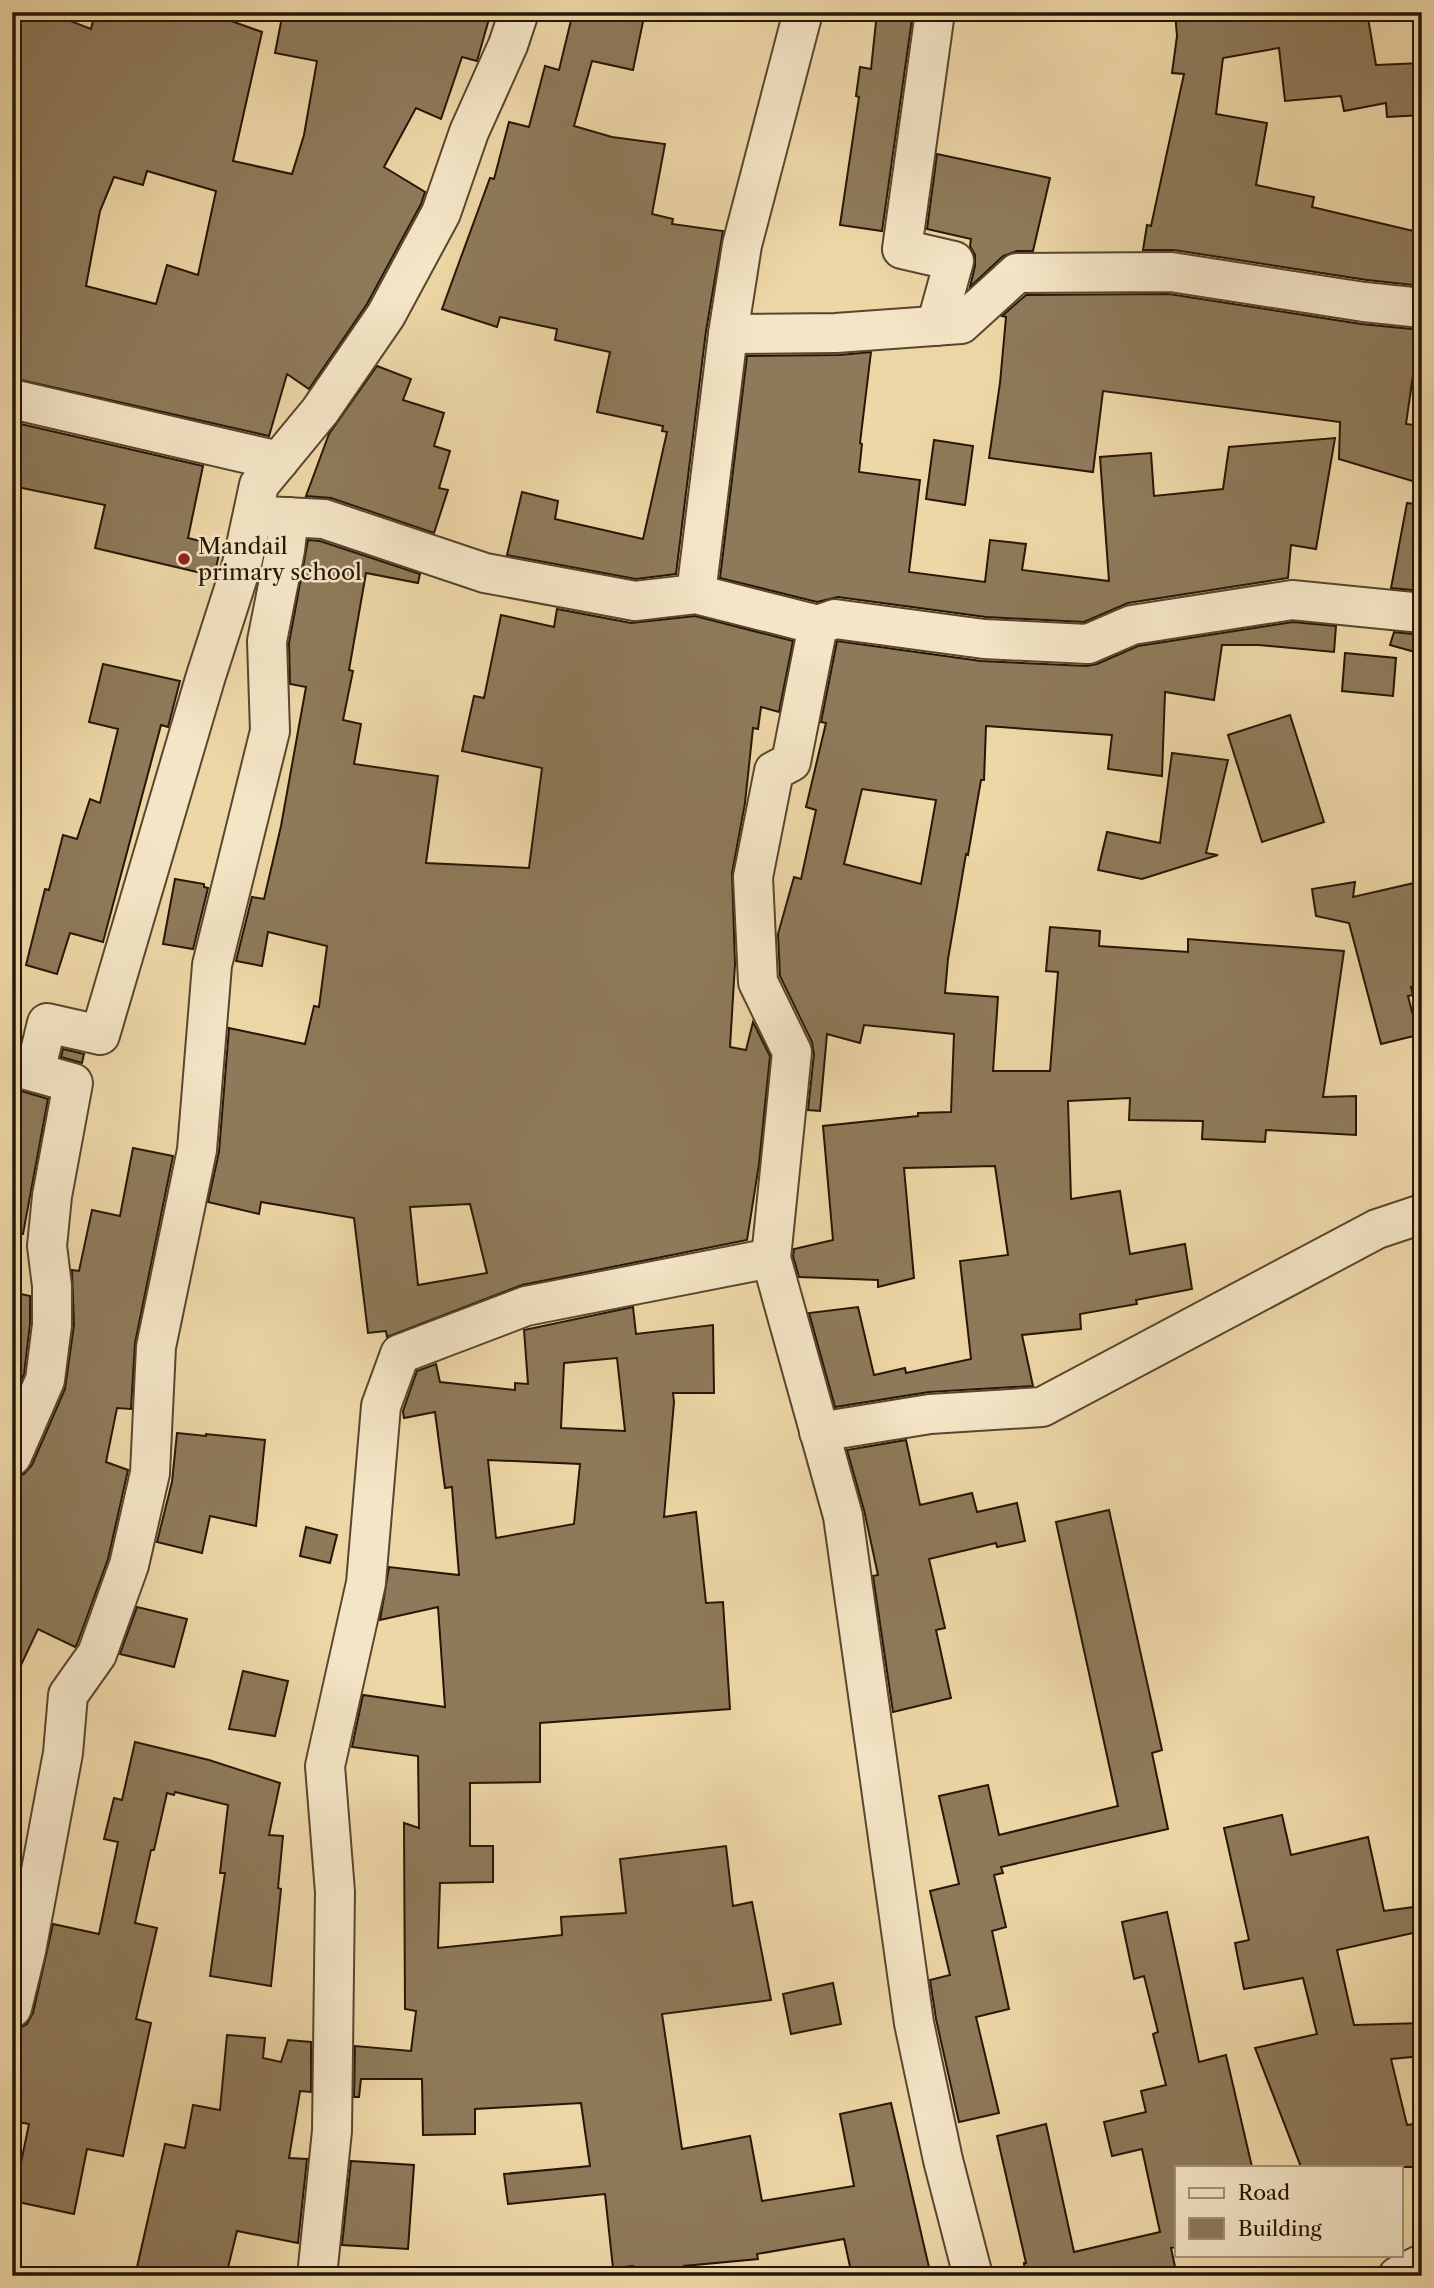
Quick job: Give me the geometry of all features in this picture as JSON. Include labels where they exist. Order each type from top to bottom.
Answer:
[{"type":"street","points":[[12,2008],[26,1951],[63,1753],[68,1695],[97,1654],[128,1564],[150,1473],[156,1347],[197,1150],[212,965],[270,731],[267,641],[285,550],[259,485],[320,411],[386,315],[441,213],[469,132],[508,45],[519,12]]},
{"type":"street","points":[[696,594],[728,334],[742,245],[803,12]]},
{"type":"street","points":[[935,12],[902,249],[954,261],[936,326]]},
{"type":"street","points":[[728,334],[836,333],[961,324],[1017,273],[1171,272],[1364,302],[1422,308]]},
{"type":"street","points":[[12,399],[279,461]]},
{"type":"street","points":[[270,516],[324,519],[485,573],[635,601],[696,594],[818,625],[835,619],[984,639],[1088,644],[1132,625],[1292,600],[1422,613]]},
{"type":"street","points":[[12,1456],[45,1380],[52,1325],[48,1234],[52,1196],[73,1083],[24,1069],[47,1023],[100,1035],[205,679],[242,564],[270,516]]},
{"type":"street","points":[[818,625],[791,762],[774,771],[753,877],[758,982],[792,1052],[771,1258],[843,1516],[914,2023],[943,2160],[973,2276]]},
{"type":"street","points":[[819,1432],[930,1413],[1042,1407],[1377,1229],[1422,1213]]},
{"type":"street","points":[[317,2276],[332,2131],[335,1892],[325,1766],[366,1583],[381,1406],[400,1354],[526,1306],[771,1258]]},
{"type":"street","points":[[1398,2276],[1422,2264]]},
{"type":"building","points":[[12,12],[47,12],[91,29],[95,12],[206,12],[262,32],[233,161],[292,174],[304,135],[317,61],[275,53],[283,12],[491,12],[477,61],[462,57],[441,119],[416,108],[384,167],[425,192],[421,204],[367,304],[309,389],[287,374],[269,436],[12,378]],"holes":[[[147,171],[216,191],[198,275],[167,265],[156,304],[86,286],[100,211],[114,177],[143,185]]]},
{"type":"building","points":[[573,12],[645,12],[633,70],[592,61],[574,126],[612,137],[665,144],[652,214],[673,219],[672,224],[723,231],[706,331],[676,574],[636,579],[507,555],[522,492],[558,501],[555,519],[643,539],[667,432],[662,431],[663,426],[597,412],[610,352],[555,340],[557,329],[500,317],[497,327],[442,309],[490,178],[494,179],[509,122],[529,127],[545,66],[559,70]]},
{"type":"building","points":[[877,12],[913,12],[882,231],[840,225],[859,97],[856,96],[860,67],[871,69]]},
{"type":"building","points":[[1175,12],[1367,12],[1376,65],[1422,63],[1422,115],[1387,117],[1386,103],[1344,111],[1341,96],[1285,101],[1279,48],[1223,58],[1216,114],[1267,123],[1256,185],[1314,197],[1312,207],[1422,233],[1422,286],[1174,250],[1143,250],[1147,225],[1151,226],[1184,74],[1172,73],[1177,36]]},
{"type":"building","points":[[937,154],[1050,178],[1033,251],[1017,251],[1003,256],[970,287],[975,266],[971,239],[927,229]]},
{"type":"building","points":[[1169,294],[1361,324],[1422,330],[1422,340],[1418,340],[1406,424],[1422,426],[1422,484],[1339,459],[1340,422],[1103,391],[1093,472],[989,458],[1000,383],[1006,317],[1002,316],[1026,295]]},
{"type":"building","points":[[871,352],[859,472],[920,480],[909,572],[985,582],[990,540],[1026,544],[1022,570],[1109,581],[1100,457],[1151,453],[1154,496],[1223,489],[1229,447],[1335,438],[1316,549],[1291,545],[1288,578],[1128,603],[1084,622],[986,617],[838,597],[817,602],[720,578],[747,356]]},
{"type":"building","points":[[377,366],[411,379],[403,400],[444,413],[434,446],[450,451],[439,488],[448,490],[434,533],[331,498],[306,496],[329,434]]},
{"type":"building","points":[[12,422],[203,466],[188,538],[221,546],[214,576],[95,548],[105,505],[12,486]]},
{"type":"building","points":[[934,440],[973,446],[965,505],[926,499]]},
{"type":"building","points":[[1407,503],[1422,505],[1422,591],[1391,588]]},
{"type":"building","points":[[308,540],[320,541],[420,574],[418,583],[366,573],[349,670],[353,671],[343,720],[361,724],[354,764],[438,776],[426,863],[529,868],[542,768],[462,751],[474,696],[484,698],[501,615],[554,627],[557,609],[631,623],[695,616],[793,641],[779,712],[761,707],[758,729],[753,728],[745,803],[732,873],[735,964],[730,1047],[746,1050],[753,1022],[770,1056],[759,1164],[747,1240],[522,1285],[387,1337],[386,1331],[368,1333],[354,1218],[261,1202],[259,1214],[208,1202],[219,1152],[229,1028],[305,1044],[314,1006],[319,1007],[327,946],[268,932],[262,966],[236,961],[252,897],[264,899],[281,826],[306,687],[290,684],[289,643]],"holes":[[[470,1204],[487,1273],[418,1285],[410,1207]]]},
{"type":"building","points":[[1293,622],[1336,626],[1334,652],[1259,645],[1222,645],[1214,700],[1165,692],[1162,776],[1108,769],[1112,735],[986,726],[984,780],[981,780],[968,855],[966,854],[948,959],[945,993],[998,997],[993,1071],[1050,1071],[1058,972],[1046,971],[1050,927],[1100,931],[1099,946],[1188,952],[1188,939],[1344,951],[1323,1097],[1356,1096],[1356,1135],[1266,1130],[1265,1142],[1202,1139],[1203,1121],[1129,1120],[1130,1098],[1068,1101],[1071,1199],[1120,1191],[1130,1254],[1185,1244],[1192,1289],[1136,1300],[1137,1304],[1080,1314],[1081,1329],[1022,1335],[1033,1386],[929,1392],[835,1407],[809,1313],[858,1307],[874,1375],[905,1368],[906,1373],[971,1359],[960,1261],[1008,1255],[995,1166],[904,1168],[914,1278],[878,1287],[878,1280],[799,1277],[793,1256],[794,1249],[833,1240],[823,1126],[918,1116],[918,1113],[951,1112],[954,1034],[864,1025],[860,1043],[827,1034],[820,1111],[808,1110],[814,1054],[812,1042],[780,976],[778,934],[794,877],[801,879],[816,810],[806,807],[826,723],[821,722],[837,641],[981,661],[1087,666],[1138,646]],"holes":[[[862,789],[936,800],[921,884],[844,864]]]},
{"type":"building","points":[[1394,632],[1422,635],[1422,654],[1390,645]]},
{"type":"building","points":[[1345,653],[1396,658],[1393,696],[1342,691]]},
{"type":"building","points":[[103,664],[180,681],[168,727],[161,725],[103,942],[70,933],[57,974],[26,965],[45,889],[49,890],[63,835],[77,839],[90,799],[100,803],[118,729],[89,722]]},
{"type":"building","points":[[1290,715],[1324,822],[1262,842],[1228,735]]},
{"type":"building","points":[[1172,753],[1228,760],[1206,853],[1218,855],[1142,879],[1098,870],[1107,832],[1160,843]]},
{"type":"building","points":[[175,879],[204,884],[204,887],[208,888],[193,949],[163,944]]},
{"type":"building","points":[[1355,882],[1353,897],[1414,883],[1422,917],[1422,984],[1411,987],[1413,995],[1408,996],[1418,1035],[1381,1044],[1349,923],[1316,916],[1312,889]]},
{"type":"building","points":[[63,1049],[84,1054],[82,1063],[61,1057]]},
{"type":"building","points":[[18,1090],[48,1099],[23,1234],[12,1233],[12,1112]]},
{"type":"building","points":[[133,1148],[173,1156],[135,1343],[131,1409],[117,1408],[106,1462],[128,1470],[108,1559],[75,1647],[38,1629],[12,1684],[12,1477],[24,1474],[32,1465],[65,1389],[74,1325],[72,1270],[79,1271],[92,1210],[120,1216]]},
{"type":"building","points":[[12,1292],[30,1296],[30,1324],[24,1374],[12,1401]]},
{"type":"building","points":[[633,1307],[636,1334],[713,1325],[714,1393],[673,1393],[664,1517],[696,1512],[706,1603],[723,1602],[730,1709],[540,1723],[540,1782],[470,1783],[470,1846],[493,1846],[493,1882],[440,1883],[438,1948],[562,1935],[561,1917],[626,1913],[620,1859],[726,1846],[733,1906],[752,1902],[771,2000],[662,2014],[682,2149],[750,2136],[762,2201],[854,2186],[840,2114],[891,2103],[931,2276],[852,2276],[844,2239],[757,2254],[758,2259],[684,2266],[684,2276],[633,2276],[633,2266],[613,2268],[605,2194],[508,2204],[504,2174],[590,2166],[581,2103],[475,2109],[475,2134],[423,2135],[422,2079],[361,2079],[359,2097],[354,2097],[355,2046],[411,2051],[416,2011],[405,2009],[404,1823],[419,1828],[418,1756],[352,1747],[363,1695],[445,1707],[438,1607],[380,1620],[389,1567],[459,1575],[452,1487],[445,1488],[435,1412],[404,1418],[403,1411],[417,1371],[436,1364],[440,1382],[515,1390],[515,1383],[528,1384],[524,1330]],"holes":[[[617,1358],[625,1431],[561,1428],[564,1363]],[[488,1460],[580,1464],[574,1524],[496,1538]]]},
{"type":"building","points":[[177,1433],[265,1440],[256,1526],[210,1516],[202,1553],[157,1542],[172,1482]]},
{"type":"building","points":[[906,1440],[920,1505],[972,1493],[977,1512],[1017,1503],[1025,1541],[997,1547],[996,1543],[929,1559],[945,1628],[936,1630],[951,1698],[893,1712],[873,1576],[878,1575],[847,1450]]},
{"type":"building","points":[[1109,1510],[1162,1750],[1152,1753],[1168,1829],[1001,1867],[1003,1873],[994,1875],[1006,1927],[992,1931],[1009,2009],[976,2017],[999,2113],[959,2122],[930,1980],[950,1975],[930,1891],[959,1884],[939,1796],[988,1785],[999,1835],[1118,1806],[1056,1522]]},
{"type":"building","points":[[306,1527],[337,1535],[330,1563],[300,1556]]},
{"type":"building","points":[[137,1607],[187,1619],[174,1667],[120,1654]]},
{"type":"building","points":[[243,1671],[288,1681],[275,1736],[229,1729]]},
{"type":"building","points":[[135,1742],[209,1760],[280,1783],[269,1835],[283,1836],[278,1888],[281,1889],[271,1986],[210,1976],[225,1873],[220,1873],[228,1805],[175,1792],[174,1795],[167,1793],[135,1923],[157,1928],[136,2019],[151,2023],[123,2156],[87,2149],[74,2214],[13,2201],[29,2124],[12,2121],[12,2054],[17,2029],[27,2024],[33,2013],[53,1924],[99,1934],[118,1842],[104,1839],[114,1798],[122,1800]]},
{"type":"building","points":[[1282,1815],[1291,1855],[1368,1837],[1384,1911],[1422,1906],[1422,1931],[1337,1950],[1354,2025],[1422,2023],[1422,2056],[1391,2059],[1407,2125],[1422,2123],[1422,2167],[1301,2166],[1255,2048],[1317,2034],[1303,1978],[1244,1989],[1235,1943],[1249,1940],[1224,1828]]},
{"type":"building","points":[[1167,1912],[1199,2062],[1226,2055],[1252,2166],[1175,2166],[1175,2247],[1171,2248],[1177,2276],[1025,2276],[1026,2263],[997,2136],[1046,2124],[1074,2252],[1160,2232],[1142,2149],[1112,2156],[1104,2122],[1146,2112],[1141,2091],[1166,2085],[1153,2034],[1158,2032],[1144,1976],[1134,1979],[1122,1922]]},
{"type":"building","points":[[833,1983],[841,2024],[791,2034],[783,1994]]},
{"type":"building","points":[[227,2035],[265,2038],[263,2058],[281,2062],[288,2040],[311,2042],[311,2092],[300,2091],[289,2158],[307,2159],[298,2243],[237,2231],[226,2276],[135,2276],[165,2144],[185,2148],[193,2105],[220,2110]]},
{"type":"building","points":[[351,2161],[414,2165],[408,2249],[342,2245]]},
{"type":"place","name":"Mandail primary school","points":[[184,559]]}]
